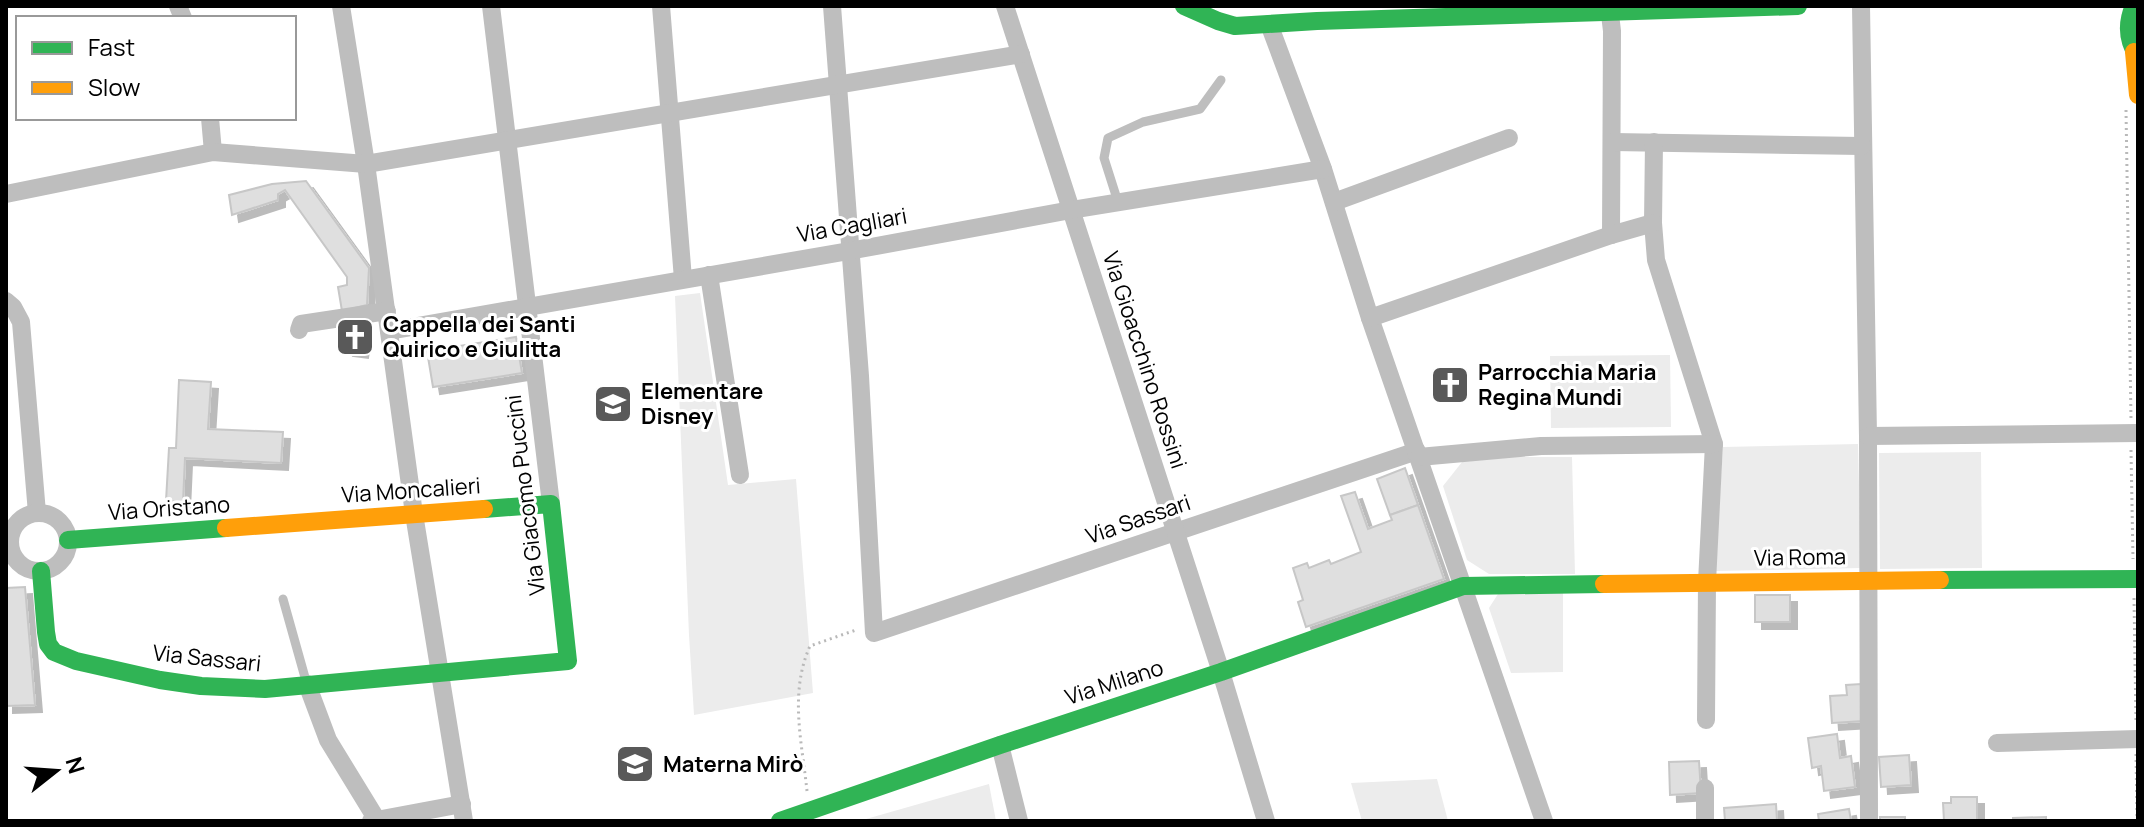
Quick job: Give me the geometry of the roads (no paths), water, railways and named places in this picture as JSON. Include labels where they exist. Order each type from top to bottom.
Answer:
[{"type":"street","points":[[307,684],[328,740],[374,820],[463,813],[414,514],[341,6]]},
{"type":"street","name":"Via Giacomo Puccini","points":[[440,671],[568,661],[491,6]]},
{"type":"street","points":[[661,6],[683,279]]},
{"type":"street","points":[[832,6],[849,251]]},
{"type":"street","name":"Via Gioacchino Rossini","points":[[1005,6],[1221,672],[1266,821]]},
{"type":"street","points":[[1184,6],[1235,26],[1266,15],[1798,6]]},
{"type":"street","points":[[1861,6],[1868,436],[1869,821]]},
{"type":"street","points":[[1610,9],[1613,142],[1611,235]]},
{"type":"street","points":[[2128,9],[2128,34],[2136,55],[2138,95]]},
{"type":"street","points":[[1266,15],[1323,169],[1370,318],[1544,821]]},
{"type":"street","points":[[6,194],[213,152],[366,164],[1021,54]]},
{"type":"street","points":[[210,120],[213,152]]},
{"type":"street","points":[[1334,202],[1509,138]]},
{"type":"street","points":[[1613,142],[1862,146]]},
{"type":"street","points":[[1654,142],[1656,260],[1714,444],[1707,582],[1706,720]]},
{"type":"street","name":"Via Cagliari","points":[[389,331],[1071,210],[1323,169]]},
{"type":"street","points":[[1370,318],[1653,223]]},
{"type":"street","name":"Via Sassari","points":[[849,251],[860,376],[874,629],[1418,454],[1541,446],[1714,444]]},
{"type":"street","points":[[709,275],[740,475]]},
{"type":"street","points":[[6,301],[21,322],[37,513]]},
{"type":"street","points":[[299,330],[301,324],[387,311]]},
{"type":"street","points":[[1868,436],[2138,433]]},
{"type":"street","name":"Via Moncalieri","points":[[274,525],[551,504]]},
{"type":"street","points":[[37,513],[45,513],[58,520],[68,540],[67,551],[61,561],[41,571],[20,565],[8,546],[14,526],[24,517],[37,513]]},
{"type":"street","name":"Via Oristano","points":[[68,540],[274,525]]},
{"type":"street","name":"Via Sassari","points":[[41,571],[48,644],[54,652],[64,657],[160,680],[201,686],[265,689],[440,671]]},
{"type":"street","name":"Via Roma","points":[[1463,586],[2138,579]]},
{"type":"street","name":"Via Milano","points":[[780,821],[1221,672],[1463,586]]},
{"type":"street","points":[[1997,743],[2138,739]]},
{"type":"street","points":[[1000,745],[1019,821]]},
{"type":"street","points":[[1705,788],[1705,821]]},
{"type":"lane","points":[[1118,202],[1104,158],[1108,138],[1143,122],[1200,109],[1221,80]]},
{"type":"lane","points":[[283,599],[307,684]]},
{"type":"place","name":"Cappella dei Santi Quirico e Giulitta","points":[[355,337]]},
{"type":"place","name":"Parrocchia Maria Regina Mundi","points":[[1450,385]]},
{"type":"place","name":"Elementare Disney","points":[[613,404]]},
{"type":"place","name":"Materna Mirò","points":[[635,764]]}]
